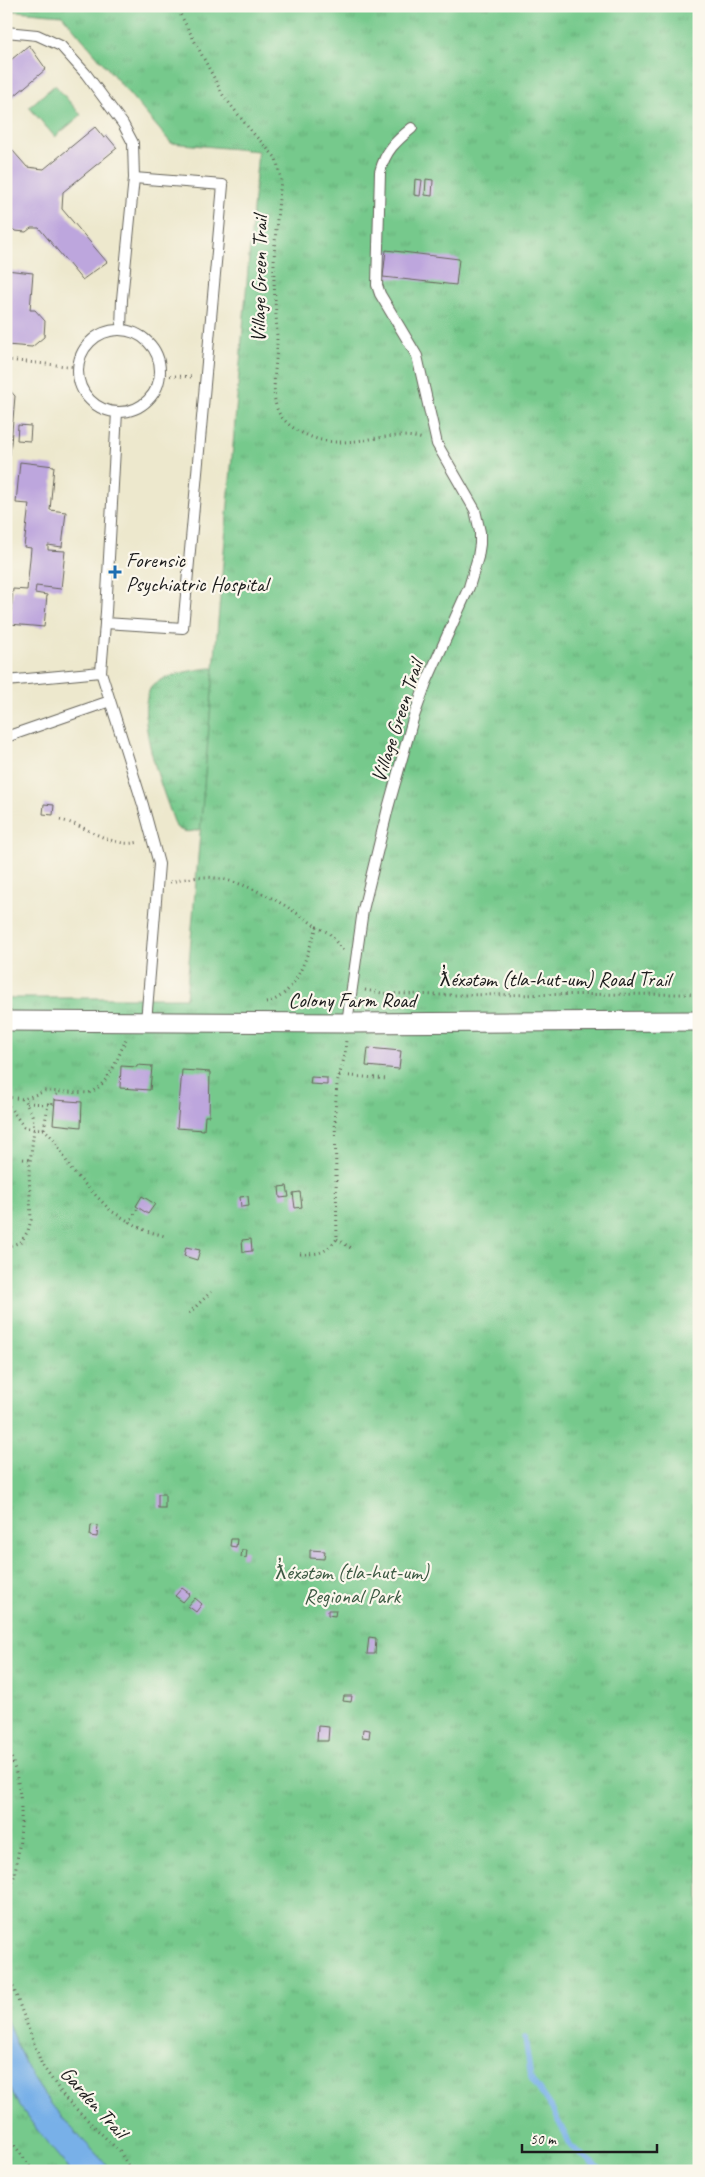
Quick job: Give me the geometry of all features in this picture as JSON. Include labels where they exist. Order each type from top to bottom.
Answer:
[{"type":"street","name":"Colony Farm Road","points":[[6,1021],[347,1023],[699,1021]]},
{"type":"lane","points":[[6,32],[38,35],[61,46],[86,74],[123,124],[132,143],[134,178],[122,299],[121,329]]},
{"type":"lane","name":"Village Green Trail","points":[[347,1023],[363,910],[375,854],[426,683],[470,587],[478,557],[480,532],[475,510],[437,444],[417,356],[380,294],[376,274],[378,185],[382,161],[392,144],[412,128]]},
{"type":"lane","points":[[105,622],[182,628],[223,185],[134,178]]},
{"type":"lane","points":[[121,329],[139,334],[154,349],[158,355],[160,375],[153,394],[148,400],[136,408],[117,412],[98,407],[87,398],[80,385],[77,367],[81,353],[89,341],[100,333],[121,329]]},
{"type":"lane","points":[[117,412],[105,622],[100,672],[153,838],[158,864],[146,1022]]},
{"type":"lane","points":[[6,681],[100,672]]},
{"type":"lane","points":[[6,737],[110,701]]},
{"type":"path","name":"Village Green Trail","points":[[176,6],[223,95],[279,164],[281,179],[274,281],[277,342],[275,393],[278,410],[282,418],[296,430],[320,440],[348,442],[407,435],[437,444]]},
{"type":"path","points":[[6,360],[77,367]]},
{"type":"path","points":[[160,375],[205,378]]},
{"type":"path","points":[[60,820],[118,842],[130,844],[153,838]]},
{"type":"path","points":[[158,883],[203,877],[224,879],[287,906],[329,933],[350,961],[355,962]]},
{"type":"path","points":[[263,1004],[281,997],[288,991],[305,960],[317,927]]},
{"type":"path","name":"ƛ̓éxətəm (tla-hut-um) Road Trail","points":[[352,986],[382,994],[699,994]]},
{"type":"path","points":[[300,1254],[325,1252],[337,1239],[335,1112],[339,1076],[345,1055],[347,1023]]},
{"type":"path","points":[[25,1101],[38,1092],[89,1093],[98,1087],[105,1080],[121,1052],[128,1031]]},
{"type":"path","points":[[339,1076],[388,1079]]},
{"type":"path","points":[[6,1097],[52,1105],[59,1091]]},
{"type":"path","points":[[6,1247],[21,1242],[28,1231],[31,1220],[29,1191],[30,1160],[34,1128],[32,1115],[25,1101]]},
{"type":"path","points":[[6,1102],[19,1120],[28,1128],[44,1128],[54,1139],[72,1170],[111,1211],[146,1231],[165,1236]]},
{"type":"path","points":[[44,1128],[48,1104]]},
{"type":"path","points":[[23,1159],[30,1160]]},
{"type":"path","points":[[29,1191],[36,1191]]},
{"type":"path","points":[[129,1222],[138,1208]]},
{"type":"path","points":[[337,1239],[351,1248]]},
{"type":"path","points":[[189,1312],[210,1292]]},
{"type":"path","points":[[6,1744],[18,1777],[22,1831],[6,1918]]},
{"type":"path","name":"Garden Trail","points":[[6,1968],[42,2065],[64,2098],[120,2152],[131,2171]]},
{"type":"path","points":[[6,2133],[33,2171]]},
{"type":"green space","name":"ƛ̓éxətəm (tla-hut-um) Regional Park","points":[[6,6],[699,6],[699,2171],[6,2171],[6,998],[186,998],[258,151],[171,143],[62,15],[6,10]]},
{"type":"green space","points":[[55,85],[81,115],[55,137],[29,107]]},
{"type":"green space","points":[[211,668],[218,669],[220,818],[198,830],[187,832],[176,827],[159,778],[148,738],[146,703],[150,689],[160,680],[187,672]]},
{"type":"water","points":[[6,2018],[16,2044],[32,2076],[45,2096],[112,2171],[71,2171],[25,2113],[6,2080]]},
{"type":"building","points":[[29,45],[46,69],[6,103],[6,64]]},
{"type":"building","points":[[95,127],[104,138],[107,136],[117,148],[63,192],[62,209],[107,262],[82,280],[39,228],[31,228],[26,232],[15,231],[6,225],[6,143],[27,167],[44,169]]},
{"type":"building","points":[[415,179],[422,180],[420,196],[414,195]]},
{"type":"building","points":[[426,179],[433,180],[432,196],[425,195]]},
{"type":"building","points":[[386,250],[459,259],[456,285],[383,277]]},
{"type":"building","points":[[6,270],[33,273],[30,310],[35,310],[45,321],[44,337],[32,347],[6,345]]},
{"type":"building","points":[[6,386],[15,396],[10,455],[6,458]]},
{"type":"building","points":[[18,425],[31,426],[30,441],[17,440]]},
{"type":"building","points":[[20,462],[54,466],[50,510],[66,512],[62,547],[48,545],[48,550],[65,551],[61,589],[36,586],[35,593],[47,595],[44,627],[10,624],[13,589],[27,590],[31,548],[24,547],[29,504],[16,503]]},
{"type":"building","points":[[44,804],[54,805],[53,815],[43,814]]},
{"type":"building","points":[[368,1048],[401,1051],[399,1069],[366,1066]]},
{"type":"building","points":[[137,1065],[152,1066],[150,1090],[120,1088],[121,1066],[137,1067]]},
{"type":"building","points":[[182,1070],[210,1072],[209,1116],[205,1116],[204,1130],[177,1128]]},
{"type":"building","points":[[311,1077],[327,1078],[327,1085],[310,1084]]},
{"type":"building","points":[[55,1100],[82,1102],[81,1127],[53,1124]]},
{"type":"building","points":[[287,1186],[289,1197],[280,1198],[279,1187]]},
{"type":"building","points":[[300,1192],[302,1207],[295,1208],[293,1193]]},
{"type":"building","points":[[142,1196],[155,1204],[148,1214],[136,1206]]},
{"type":"building","points":[[248,1196],[249,1206],[241,1207],[240,1197]]},
{"type":"building","points":[[251,1239],[252,1251],[243,1252],[242,1240]]},
{"type":"building","points":[[186,1247],[200,1250],[197,1260],[184,1256]]},
{"type":"building","points":[[158,1494],[165,1494],[165,1508],[158,1508]]},
{"type":"building","points":[[91,1525],[98,1526],[97,1537],[90,1536]]},
{"type":"building","points":[[231,1539],[237,1539],[236,1547],[230,1546]]},
{"type":"building","points":[[242,1550],[247,1550],[246,1558],[241,1557]]},
{"type":"building","points":[[310,1550],[325,1551],[324,1559],[310,1558]]},
{"type":"building","points":[[182,1588],[190,1594],[183,1602],[175,1596]]},
{"type":"building","points":[[195,1598],[202,1604],[196,1612],[188,1606]]},
{"type":"building","points":[[328,1610],[336,1610],[335,1616],[328,1615]]},
{"type":"building","points":[[369,1637],[376,1638],[375,1654],[367,1654]]},
{"type":"building","points":[[344,1696],[352,1696],[351,1702],[343,1701]]},
{"type":"building","points":[[318,1726],[329,1727],[328,1741],[317,1741]]},
{"type":"building","points":[[363,1729],[370,1730],[369,1738],[362,1737]]},
{"type":"waterway","points":[[525,2038],[531,2078],[552,2109],[571,2146],[598,2168],[599,2171]]},
{"type":"place","name":"Forensic Psychiatric Hospital","points":[[115,572]]}]
